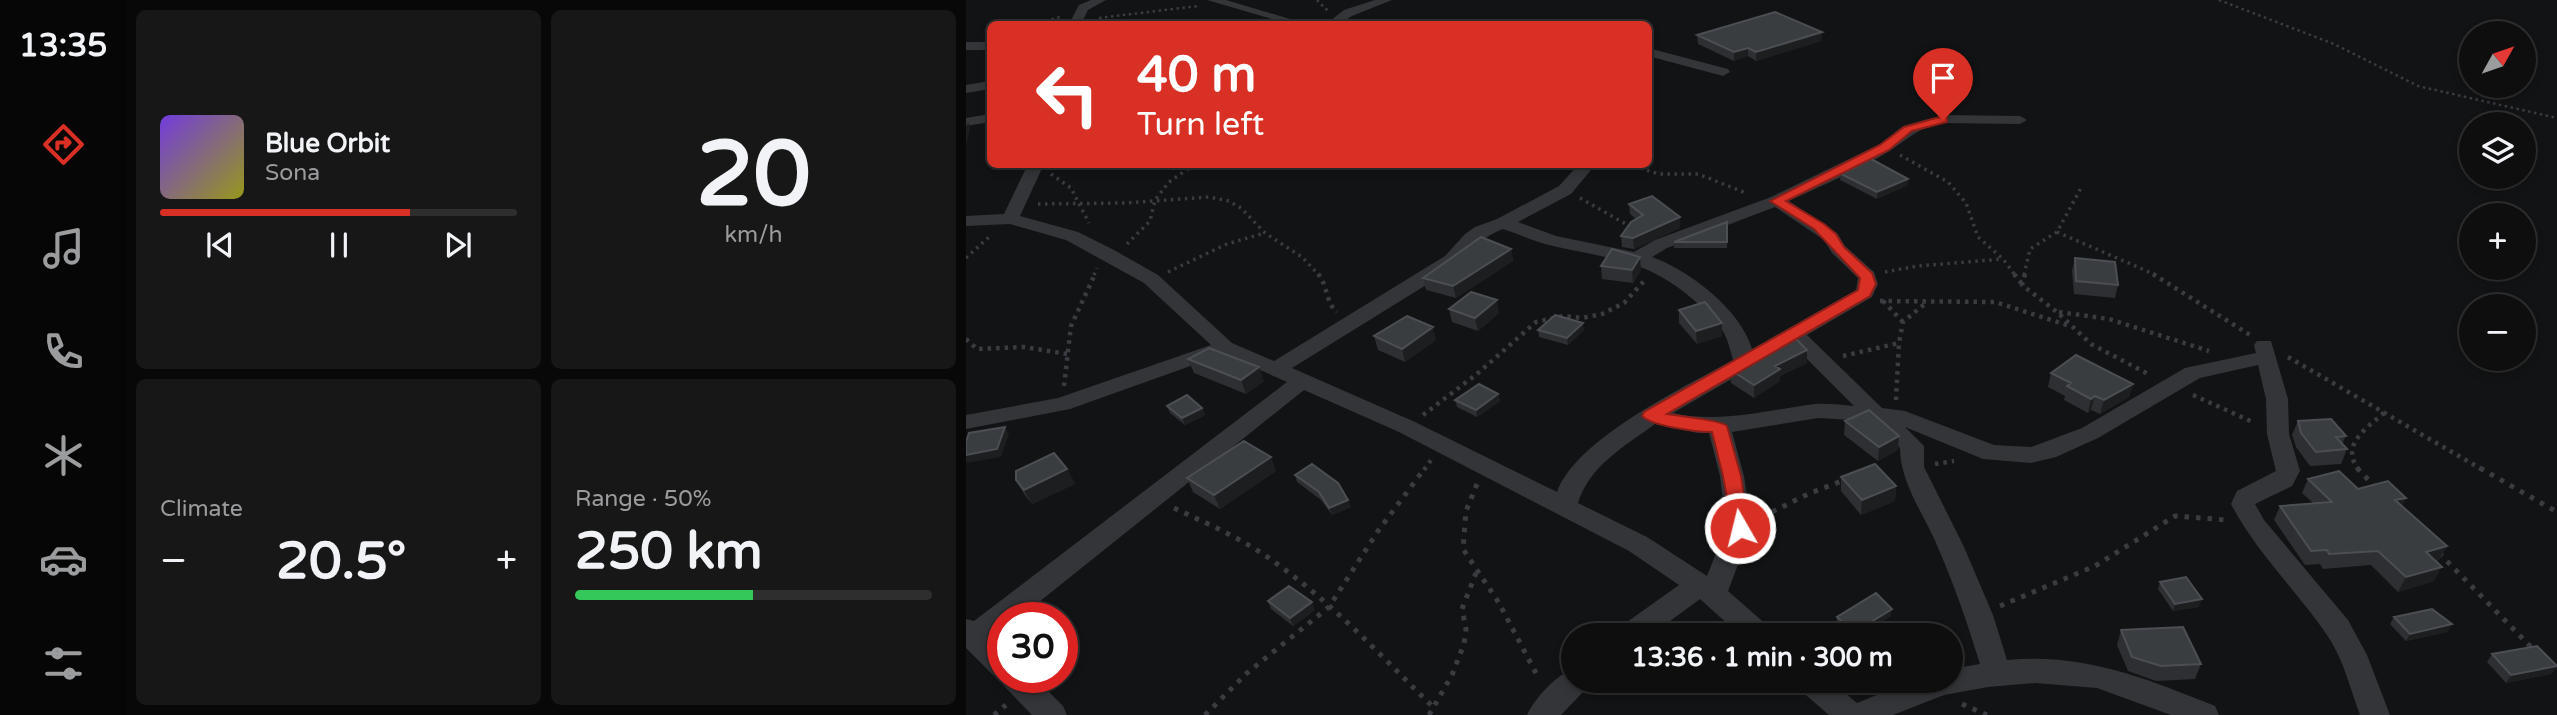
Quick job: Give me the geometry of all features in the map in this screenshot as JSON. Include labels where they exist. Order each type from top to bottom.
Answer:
[{"type":"street","points":[[1220,3],[1249,0]]},
{"type":"street","points":[[1336,21],[1348,13],[1386,0]]},
{"type":"street","points":[[1077,21],[1083,8],[1093,1]]},
{"type":"street","points":[[1220,3],[1289,21]]},
{"type":"street","points":[[966,38],[987,46]]},
{"type":"street","points":[[966,46],[987,46]]},
{"type":"street","points":[[966,54],[987,46]]},
{"type":"street","points":[[1652,53],[1723,72]]},
{"type":"street","points":[[966,89],[987,86]]},
{"type":"street","points":[[966,122],[987,118]]},
{"type":"street","points":[[1637,258],[1661,244],[1777,201],[1885,147],[1908,129],[1927,122],[2020,120]]},
{"type":"street","points":[[1013,212],[1035,168]]},
{"type":"street","points":[[1276,369],[1452,260],[1471,238],[1565,190],[1584,168]]},
{"type":"street","points":[[1564,506],[1573,483],[1586,464],[1650,416],[1864,293],[1868,284],[1867,276],[1819,227],[1777,201]]},
{"type":"street","points":[[966,221],[1013,212],[1087,243],[1151,279],[1226,347],[1407,427],[1638,544],[1706,589],[1745,623]]},
{"type":"street","points":[[1503,223],[1551,240],[1637,258],[1658,266],[1686,283],[1729,321],[1739,340],[1744,360]]},
{"type":"street","points":[[1793,332],[1821,360],[1887,416],[1912,446],[1912,467],[1951,547],[1979,615],[1997,673]]},
{"type":"street","points":[[966,422],[1062,404],[1226,347]]},
{"type":"street","points":[[1650,416],[1698,426],[1719,426],[1818,411],[1887,416],[1992,453],[2031,455],[2048,451],[2090,433],[2193,373],[2258,354],[2277,400],[2278,434],[2287,465],[2287,476],[2244,501],[2255,526],[2338,628],[2353,655],[2375,715]]},
{"type":"street","points":[[987,651],[969,634],[1302,381]]},
{"type":"street","points":[[1650,623],[1706,589],[1740,528],[1732,476],[1719,426]]},
{"type":"street","points":[[1861,715],[1928,688],[1997,673],[2061,672],[2094,675],[2204,715]]},
{"type":"street","points":[[1030,693],[1052,715]]},
{"type":"street","points":[[1547,710],[1563,693]]},
{"type":"street","points":[[1824,693],[1850,715]]},
{"type":"path","points":[[2220,0],[2277,26],[2336,45],[2421,87],[2453,96],[2509,104],[2557,118]]},
{"type":"path","points":[[1090,21],[1220,3]]},
{"type":"path","points":[[1885,147],[1948,182],[1966,204],[1978,237],[2003,259],[2022,285],[2057,312],[2091,344],[2169,385],[2278,434]]},
{"type":"path","points":[[1041,168],[1066,183],[1080,203],[1092,229],[1087,243]]},
{"type":"path","points":[[1062,404],[1072,326],[1092,274],[1150,220],[1155,201],[1169,182],[1189,168]]},
{"type":"path","points":[[1640,168],[1659,174],[1699,174],[1743,193],[1766,195],[1777,201]]},
{"type":"path","points":[[2022,285],[2030,249],[2057,232],[2070,214],[2081,188]]},
{"type":"path","points":[[1565,190],[1661,244]]},
{"type":"path","points":[[1013,212],[1080,203],[1209,197],[1229,201],[1241,208],[1265,233],[1303,257],[1322,278],[1331,307],[1349,323]]},
{"type":"path","points":[[2057,232],[2144,268],[2258,354]]},
{"type":"path","points":[[1151,279],[1227,244],[1265,233]]},
{"type":"path","points":[[1867,276],[1918,266],[2003,259]]},
{"type":"path","points":[[1407,427],[1477,374],[1536,321],[1563,316],[1582,318],[1602,314],[1624,303],[1658,266]]},
{"type":"path","points":[[1882,301],[1903,322]]},
{"type":"path","points":[[1887,416],[1903,322],[1928,301]]},
{"type":"path","points":[[1848,302],[1994,302],[2075,328]]},
{"type":"path","points":[[2057,312],[2109,318],[2258,354],[2385,411],[2557,512]]},
{"type":"path","points":[[966,339],[977,349],[1024,347],[1067,354]]},
{"type":"path","points":[[1821,360],[1899,343]]},
{"type":"path","points":[[2385,411],[2356,437],[2349,448],[2348,457],[2357,470],[2385,497]]},
{"type":"path","points":[[1205,715],[1247,674],[1329,607],[1378,531],[1442,445]]},
{"type":"path","points":[[1485,468],[1471,495],[1463,534],[1463,549],[1523,644],[1547,710]]},
{"type":"path","points":[[1740,528],[1808,494],[1859,477]]},
{"type":"path","points":[[1151,497],[1242,540],[1286,570],[1329,607],[1434,709]]},
{"type":"path","points":[[1979,615],[2095,566],[2175,516],[2202,516],[2255,526]]},
{"type":"path","points":[[2437,551],[2539,655]]},
{"type":"path","points":[[1429,715],[1452,676],[1464,644],[1466,629],[1462,609],[1476,572]]},
{"type":"building","points":[[1775,12],[1822,32],[1756,52],[1748,48],[1734,52],[1697,35]]},
{"type":"building","points":[[1871,159],[1908,179],[1877,192],[1841,174]]},
{"type":"building","points":[[1652,196],[1680,217],[1633,238],[1621,236],[1631,222],[1643,215],[1629,204]]},
{"type":"building","points":[[1727,222],[1727,242],[1674,242]]},
{"type":"building","points":[[1481,237],[1511,249],[1453,286],[1423,278]]},
{"type":"building","points":[[1612,249],[1640,257],[1632,270],[1601,266]]},
{"type":"building","points":[[2075,258],[2115,262],[2118,285],[2076,281]]},
{"type":"building","points":[[1471,292],[1497,300],[1475,318],[1449,309]]},
{"type":"building","points":[[1705,302],[1722,323],[1696,331],[1679,310]]},
{"type":"building","points":[[1555,315],[1583,323],[1567,338],[1538,330]]},
{"type":"building","points":[[1407,316],[1433,327],[1402,349],[1374,336]]},
{"type":"building","points":[[1793,336],[1807,350],[1775,366],[1780,369],[1754,385],[1731,370]]},
{"type":"building","points":[[1209,348],[1259,367],[1241,380],[1188,359]]},
{"type":"building","points":[[2076,355],[2133,384],[2104,400],[2095,396],[2091,399],[2067,386],[2071,383],[2051,373]]},
{"type":"building","points":[[1479,384],[1498,394],[1476,410],[1455,400]]},
{"type":"building","points":[[1187,395],[1202,408],[1182,418],[1167,406]]},
{"type":"building","points":[[1869,410],[1899,436],[1879,447],[1845,421]]},
{"type":"building","points":[[2331,419],[2346,436],[2336,437],[2347,449],[2316,452],[2301,433],[2298,421]]},
{"type":"building","points":[[1005,427],[997,449],[966,455],[969,433]]},
{"type":"building","points":[[1244,441],[1271,457],[1214,495],[1187,478]]},
{"type":"building","points":[[1054,453],[1067,469],[1024,490],[1016,480],[1016,471]]},
{"type":"building","points":[[1312,464],[1338,483],[1348,500],[1329,508],[1319,492],[1295,475]]},
{"type":"building","points":[[1875,464],[1896,486],[1862,500],[1841,477]]},
{"type":"building","points":[[2339,471],[2358,489],[2388,481],[2406,498],[2395,500],[2447,546],[2426,552],[2442,567],[2406,577],[2378,551],[2329,554],[2327,550],[2311,551],[2280,506],[2332,502],[2308,479]]},
{"type":"building","points":[[2186,577],[2202,599],[2175,604],[2160,582]]},
{"type":"building","points":[[1289,586],[1312,602],[1290,618],[1268,601]]},
{"type":"building","points":[[1876,593],[1892,609],[1869,623],[1843,623],[1837,617]]},
{"type":"building","points":[[2432,609],[2452,624],[2410,634],[2394,617]]},
{"type":"building","points":[[2183,627],[2201,664],[2161,666],[2132,657],[2121,630]]},
{"type":"building","points":[[2537,646],[2557,666],[2511,675],[2492,654]]},
{"type":"route","points":[[1740,528],[1732,476],[1719,426],[1698,426],[1650,416],[1864,293],[1868,284],[1867,276],[1838,249],[1831,237],[1777,201],[1885,147],[1908,129],[1943,120]]}]
